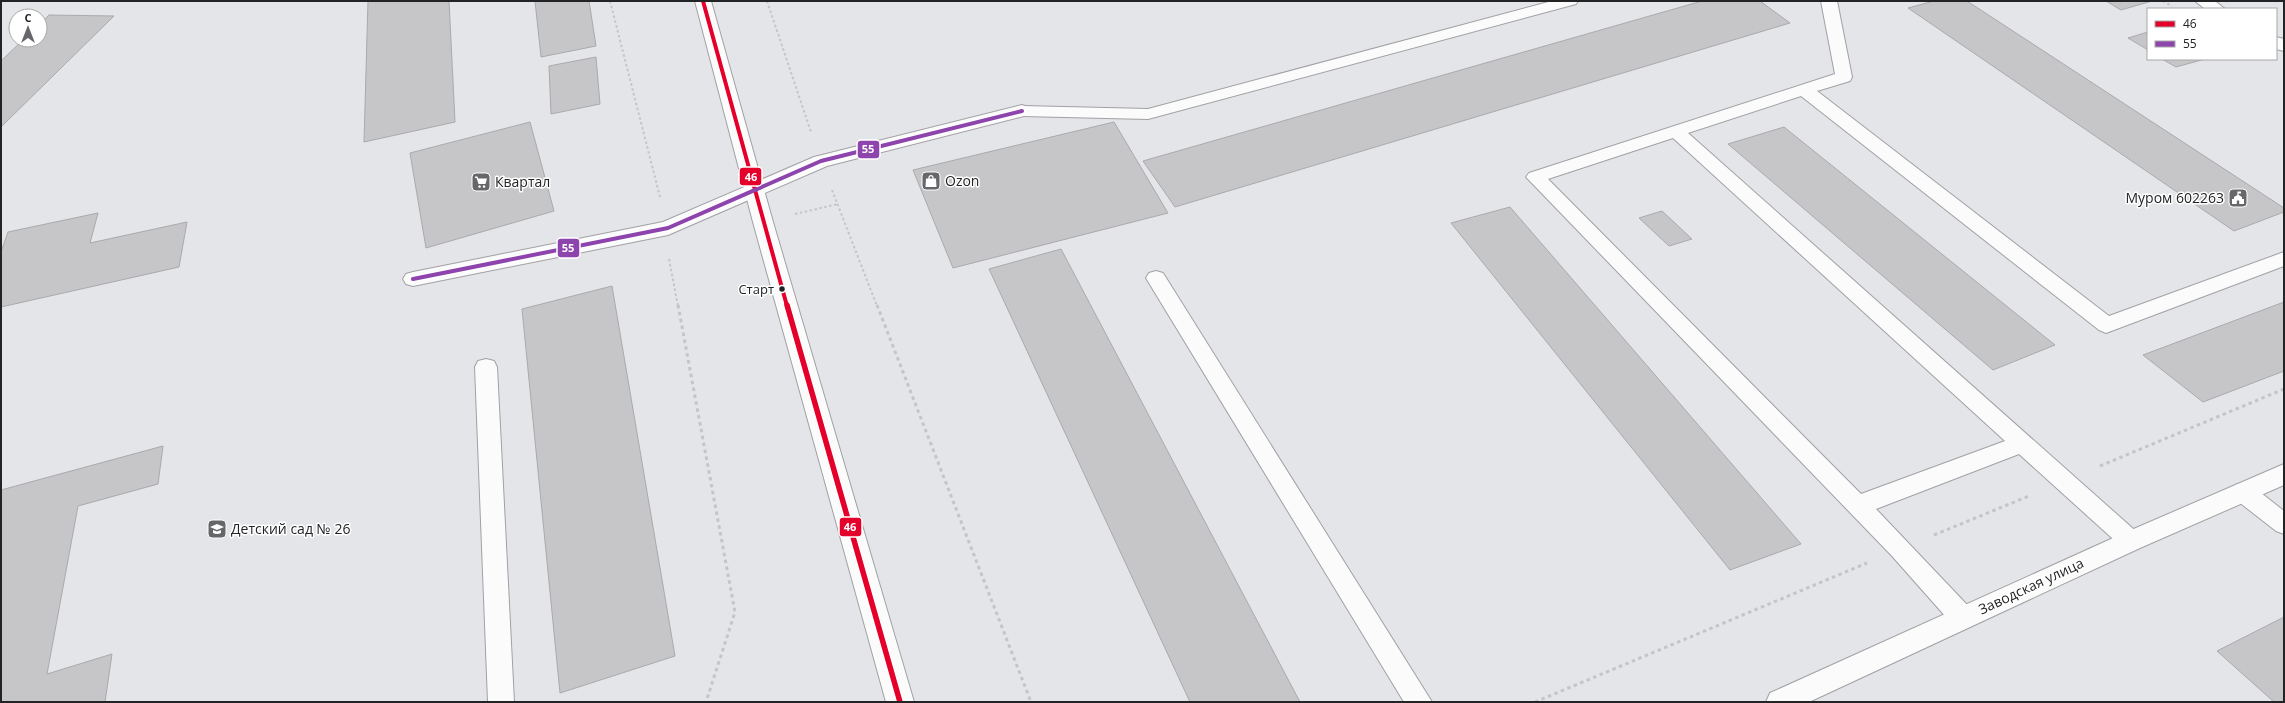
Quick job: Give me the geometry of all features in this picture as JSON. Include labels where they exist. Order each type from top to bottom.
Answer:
[{"type":"street","points":[[703,1],[754,189],[900,702]]},
{"type":"street","points":[[2203,1],[2215,8]]},
{"type":"street","points":[[413,279],[668,228],[754,189],[821,161],[1022,112]]},
{"type":"street","name":"Заводская улица","points":[[1780,702],[2131,541],[2284,474]]},
{"type":"lane","points":[[1022,112],[1148,114],[1570,1]]},
{"type":"lane","points":[[1829,1],[1844,77],[1535,177],[1857,506],[1963,618]]},
{"type":"lane","points":[[1804,90],[2106,325],[2284,259]]},
{"type":"lane","points":[[1675,131],[2024,443],[2131,541]]},
{"type":"lane","points":[[1156,278],[1418,702]]},
{"type":"lane","points":[[486,367],[501,702]]},
{"type":"lane","points":[[1857,506],[2024,443]]},
{"type":"lane","points":[[2243,492],[2284,524]]},
{"type":"path","points":[[610,1],[668,228],[666,244],[735,612],[706,702]]},
{"type":"path","points":[[767,1],[821,161],[1031,702]]},
{"type":"building","points":[[368,1],[449,1],[455,122],[364,142]]},
{"type":"building","points":[[535,1],[589,1],[596,46],[541,57]]},
{"type":"building","points":[[1702,1],[1760,1],[1790,23],[1175,207],[1143,161]]},
{"type":"building","points":[[1934,1],[1967,1],[2284,208],[2284,212],[2234,231],[1908,8]]},
{"type":"building","points":[[2106,1],[2152,1],[2121,10]]},
{"type":"building","points":[[48,16],[114,16],[1,127],[1,61],[15,48],[48,48]]},
{"type":"building","points":[[2147,32],[2147,49],[2128,38]]},
{"type":"building","points":[[596,57],[600,104],[551,114],[549,66]]},
{"type":"building","points":[[2164,60],[2201,60],[2176,67]]},
{"type":"building","name":"Квартал","points":[[530,122],[554,211],[426,248],[410,153]]},
{"type":"building","points":[[1114,122],[1168,213],[953,268],[913,170]]},
{"type":"building","points":[[1784,127],[2055,345],[1993,370],[1728,144]]},
{"type":"building","points":[[1510,207],[1801,544],[1730,570],[1451,223]]},
{"type":"building","points":[[1662,211],[1692,239],[1669,246],[1639,218]]},
{"type":"building","points":[[98,213],[90,243],[187,222],[179,267],[1,307],[1,252],[8,232]]},
{"type":"building","points":[[1061,249],[1300,702],[1190,702],[989,269]]},
{"type":"building","points":[[612,286],[675,656],[560,693],[522,309]]},
{"type":"building","points":[[2284,302],[2284,371],[2203,402],[2143,355]]},
{"type":"building","points":[[163,446],[158,484],[78,506],[47,674],[112,654],[105,702],[1,702],[1,490]]},
{"type":"building","points":[[2284,617],[2284,702],[2274,702],[2217,651]]},
{"type":"transit line","name":"46","points":[[703,1],[763,222],[900,702]]},
{"type":"transit line","name":"55","points":[[413,279],[668,228],[821,161],[1022,111]]},
{"type":"place","name":"Ozon","points":[[931,181]]},
{"type":"place","name":"Квартал","points":[[481,182]]},
{"type":"place","name":"Муром 602263","points":[[2238,198]]},
{"type":"place","name":"Старт","points":[[782,289]]},
{"type":"place","name":"Детский сад № 26","points":[[217,529]]}]
